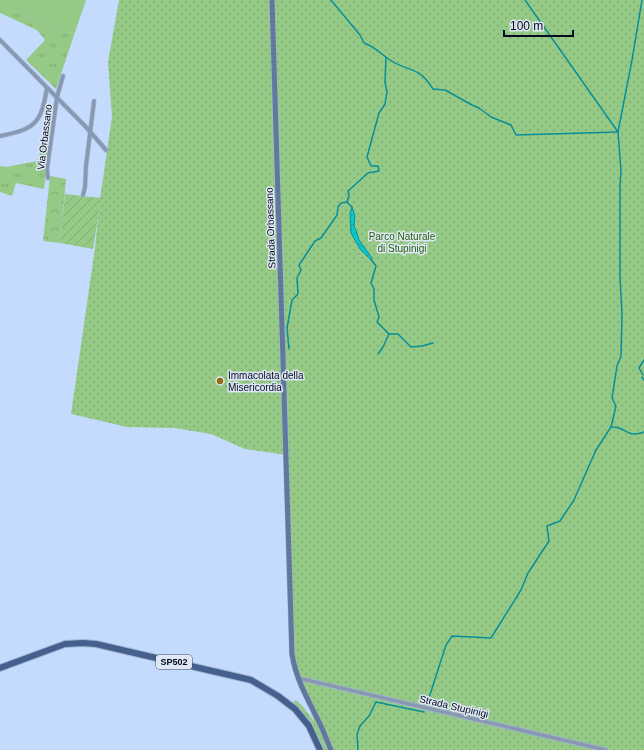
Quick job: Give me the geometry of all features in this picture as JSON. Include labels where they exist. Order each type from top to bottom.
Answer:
[{"type":"main road","name":"Strada Orbassano","points":[[272,0],[290,637],[294,667],[298,678]]},
{"type":"main road","name":"SP502","points":[[0,668],[65,644],[83,643],[96,644],[251,680],[278,696],[295,709],[309,726],[320,750]]},
{"type":"main road","points":[[298,678],[310,705],[321,724],[331,750]]},
{"type":"street","name":"Via Orbassano","points":[[0,40],[57,97],[106,150]]},
{"type":"street","points":[[57,97],[63,76]]},
{"type":"street","points":[[0,136],[27,130],[38,120],[43,109],[47,88]]},
{"type":"street","name":"Via Orbassano","points":[[48,178],[47,169],[57,97]]},
{"type":"street","points":[[83,195],[94,101]]},
{"type":"street","name":"Strada Stupinigi","points":[[298,678],[606,750]]},
{"type":"green space","points":[[0,0],[86,0],[74,35],[0,6]]},
{"type":"green space","name":"Parco Naturale di Stupinigi","points":[[119,0],[644,0],[644,750],[324,750],[294,665],[286,455],[245,449],[211,434],[174,428],[127,427],[71,414],[112,117],[108,62]]},
{"type":"green space","points":[[0,6],[74,35],[56,89],[26,60],[45,40],[37,30],[0,13]]},
{"type":"green space","points":[[52,123],[44,189],[16,183],[12,196],[0,192],[0,166],[6,167],[37,161]]},
{"type":"green space","points":[[50,176],[66,179],[60,243],[43,241]]},
{"type":"green space","points":[[65,194],[101,198],[93,249],[60,243]]},
{"type":"green space","points":[[296,700],[314,723],[327,750],[323,750],[311,724],[293,702]]},
{"type":"water","points":[[352,207],[355,216],[354,226],[359,240],[372,258],[372,261],[360,249],[351,233],[350,213]]},
{"type":"waterway","points":[[331,0],[360,35],[364,43],[368,44],[397,64],[413,70],[423,76],[433,89],[445,90],[479,108],[491,117],[511,125],[516,135],[618,132]]},
{"type":"waterway","points":[[525,0],[618,132]]},
{"type":"waterway","points":[[426,707],[446,645],[452,636],[491,638],[521,590],[528,573],[549,541],[547,526],[560,521],[574,500],[596,450],[611,427],[616,406],[612,398],[617,366],[621,356],[622,314],[620,277],[621,171],[618,132],[642,0]]},
{"type":"waterway","points":[[289,349],[287,328],[292,300],[298,294],[297,278],[301,270],[299,265],[315,241],[321,238],[337,215],[338,207],[341,203],[347,202],[349,195],[348,191],[368,173],[379,171],[378,166],[371,166],[367,157],[379,113],[385,104],[387,92],[385,82],[386,57]]},
{"type":"waterway","points":[[347,202],[352,207]]},
{"type":"waterway","points":[[372,261],[376,266],[371,283],[374,289],[374,300],[379,317],[377,322],[389,334],[378,354]]},
{"type":"waterway","points":[[389,334],[398,334],[411,347],[433,343]]},
{"type":"waterway","points":[[643,375],[639,368],[644,360]]},
{"type":"waterway","points":[[611,427],[620,428],[634,434],[644,432]]},
{"type":"waterway","points":[[358,750],[357,734],[360,726],[369,716],[376,702],[424,712]]},
{"type":"place","name":"Immacolata della Misericordia","points":[[220,381]]}]
